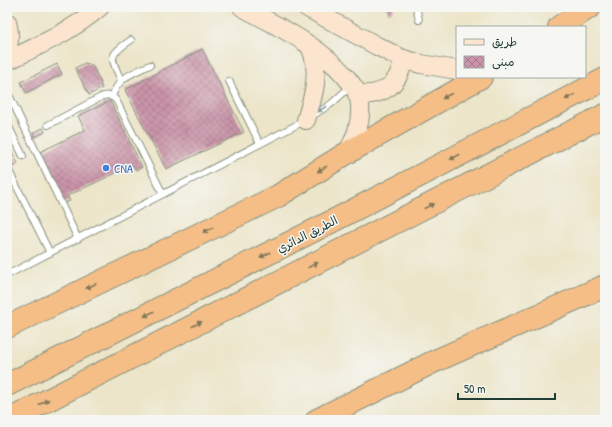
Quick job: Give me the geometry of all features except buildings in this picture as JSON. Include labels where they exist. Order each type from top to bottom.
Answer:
[{"type":"highway","points":[[561,26],[590,7]]},
{"type":"highway","points":[[7,327],[278,196],[347,153],[479,78]]},
{"type":"highway","name":"الطريق الدائري","points":[[7,385],[325,225],[605,79]]},
{"type":"highway","points":[[9,420],[605,115]]},
{"type":"highway","points":[[317,420],[433,362],[605,286]]},
{"type":"street","points":[[7,61],[56,38],[73,28],[100,7]]},
{"type":"street","points":[[242,7],[324,55],[337,66],[355,89],[360,114],[359,125],[347,153]]},
{"type":"street","points":[[310,8],[403,59],[427,66],[456,70]]},
{"type":"street","points":[[7,22],[9,42],[7,51]]},
{"type":"street","points":[[306,120],[314,94],[316,80],[316,62],[310,46]]},
{"type":"street","points":[[355,89],[374,94],[389,87],[399,75],[403,59]]},
{"type":"lane","points":[[416,7],[419,20]]},
{"type":"lane","points":[[121,80],[112,58],[115,51],[131,40]]},
{"type":"lane","points":[[112,97],[116,86],[121,80],[150,65]]},
{"type":"lane","points":[[230,81],[260,144]]},
{"type":"lane","points":[[7,275],[306,120],[355,89]]},
{"type":"lane","points":[[10,97],[78,239]]},
{"type":"lane","points":[[48,125],[101,97],[112,97],[117,102],[163,194]]},
{"type":"lane","points":[[7,123],[23,156]]},
{"type":"lane","points":[[7,167],[50,253]]},
{"type":"place","name":"CNA","points":[[106,168]]}]
